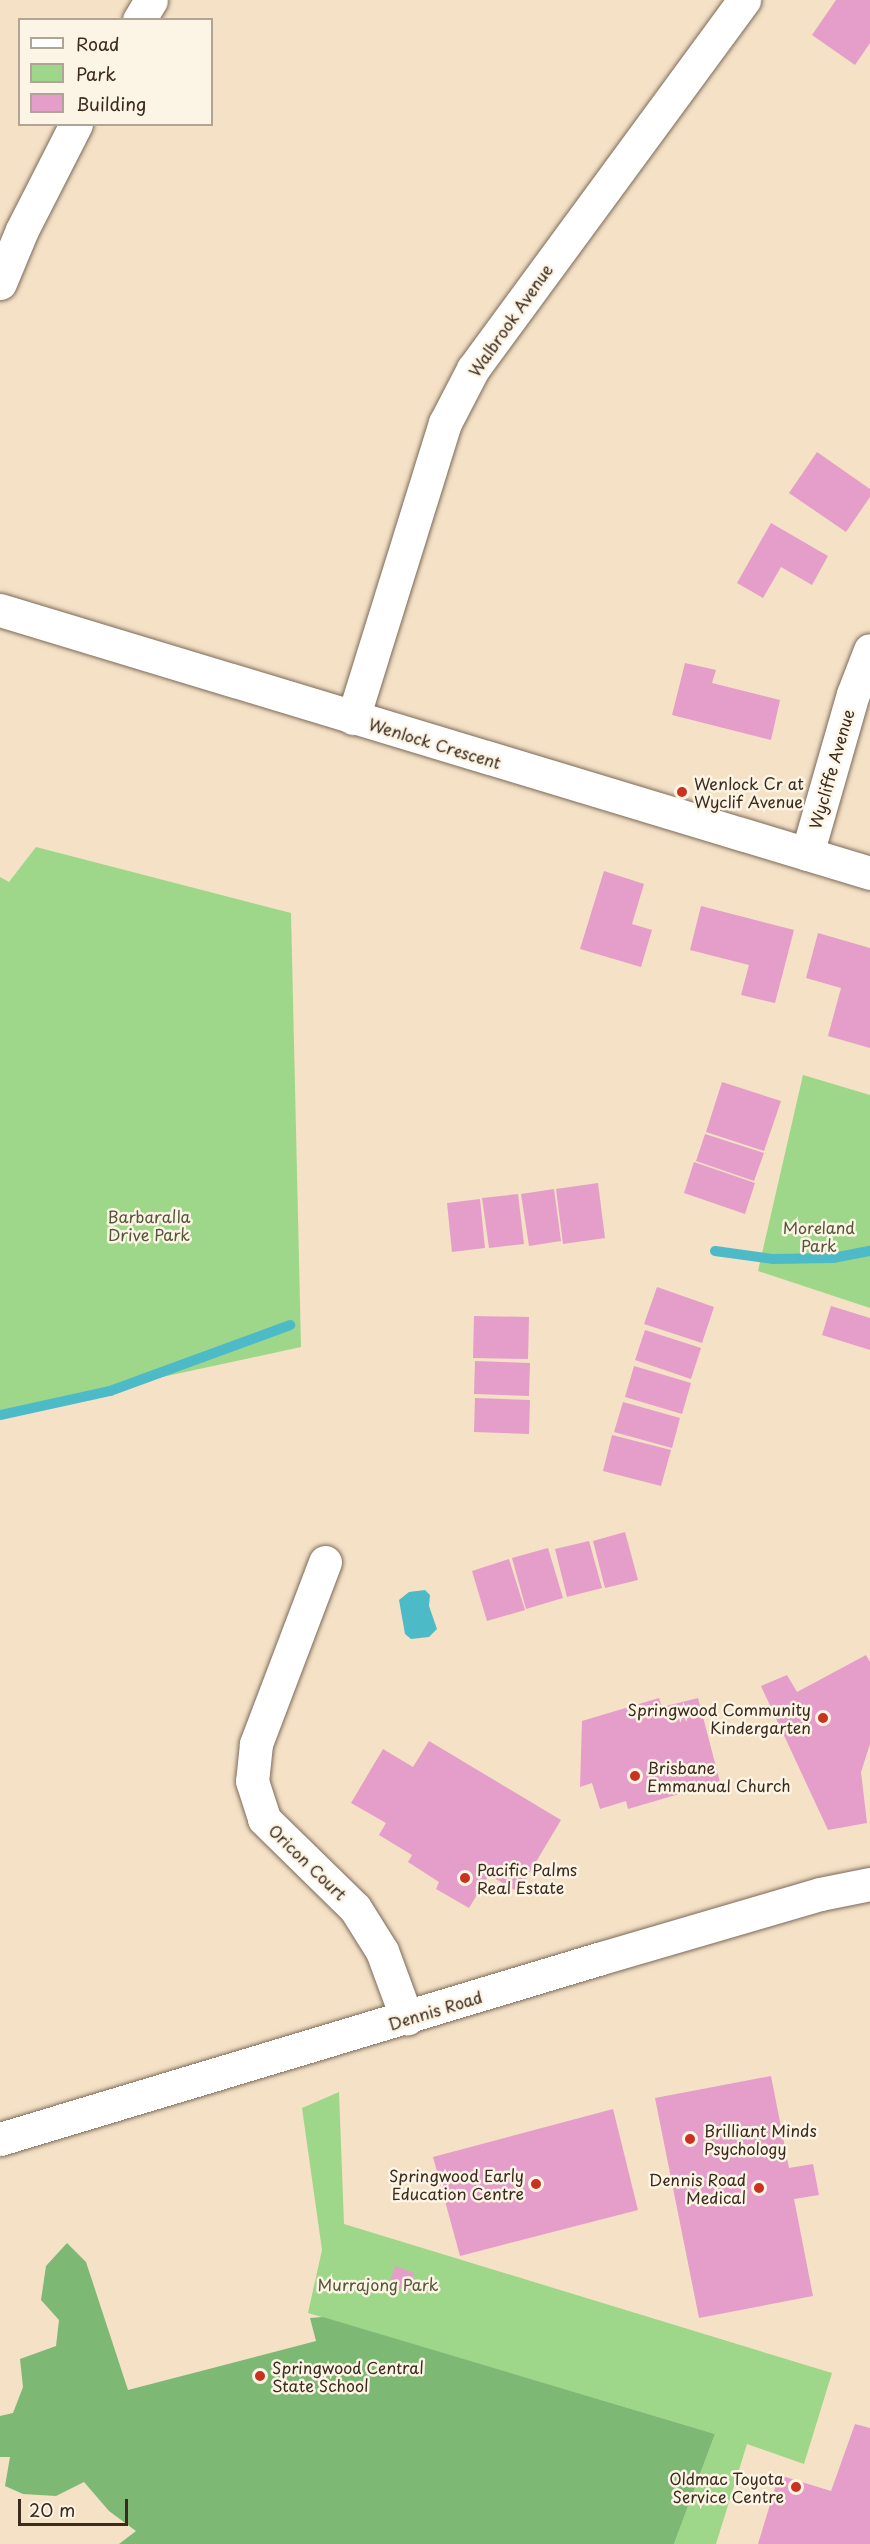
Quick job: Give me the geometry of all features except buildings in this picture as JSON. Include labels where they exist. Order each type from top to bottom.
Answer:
[{"type":"street","points":[[140,18],[151,0]]},
{"type":"street","name":"Walbrook Avenue","points":[[353,718],[445,423],[473,369],[744,0]]},
{"type":"street","points":[[0,283],[22,230],[75,126]]},
{"type":"street","name":"Wenlock Crescent","points":[[0,610],[870,873]]},
{"type":"street","name":"Wycliffe Avenue","points":[[807,854],[853,694],[870,650]]},
{"type":"street","name":"Oricon Court","points":[[324,1562],[256,1744],[252,1781],[264,1819],[355,1908],[382,1951],[407,2019]]},
{"type":"street","name":"Dennis Road","points":[[0,2139],[407,2019],[632,1949],[820,1894],[870,1884]]},
{"type":"green space","name":"Barbaralla Drive Park","points":[[36,847],[291,913],[301,1347],[0,1412],[0,877],[9,882]]},
{"type":"green space","name":"Moreland Park","points":[[803,1075],[870,1095],[870,1308],[758,1271]]},
{"type":"green space","name":"Murrajong Park","points":[[339,2092],[344,2224],[832,2373],[804,2464],[747,2444],[716,2544],[674,2544],[715,2434],[308,2313],[322,2250],[302,2108]]},
{"type":"green space","name":"Springwood Central State School","points":[[67,2243],[86,2262],[128,2390],[316,2341],[310,2318],[323,2317],[715,2434],[674,2544],[119,2544],[136,2531],[109,2511],[84,2482],[56,2496],[23,2494],[5,2486],[10,2457],[0,2457],[0,2416],[13,2413],[23,2387],[20,2359],[56,2346],[59,2320],[41,2300],[46,2266]]},
{"type":"water","points":[[425,1590],[430,1595],[429,1606],[437,1629],[429,1637],[411,1639],[405,1634],[399,1600],[409,1592]]},
{"type":"waterway","points":[[715,1251],[773,1259],[833,1258],[870,1251]]},
{"type":"waterway","points":[[0,1415],[110,1391],[290,1325]]},
{"type":"place","name":"Wenlock Cr at Wyclif Avenue","points":[[682,792]]},
{"type":"place","name":"Springwood Community Kindergarten","points":[[823,1718]]},
{"type":"place","name":"Brisbane Emmanual Church","points":[[635,1776]]},
{"type":"place","name":"Pacific Palms Real Estate","points":[[465,1878]]},
{"type":"place","name":"Brilliant Minds Psychology","points":[[690,2139]]},
{"type":"place","name":"Springwood Early Education Centre","points":[[536,2184]]},
{"type":"place","name":"Dennis Road Medical","points":[[759,2188]]},
{"type":"place","name":"Springwood Central State School","points":[[260,2376]]},
{"type":"place","name":"Oldmac Toyota Service Centre","points":[[796,2487]]}]
